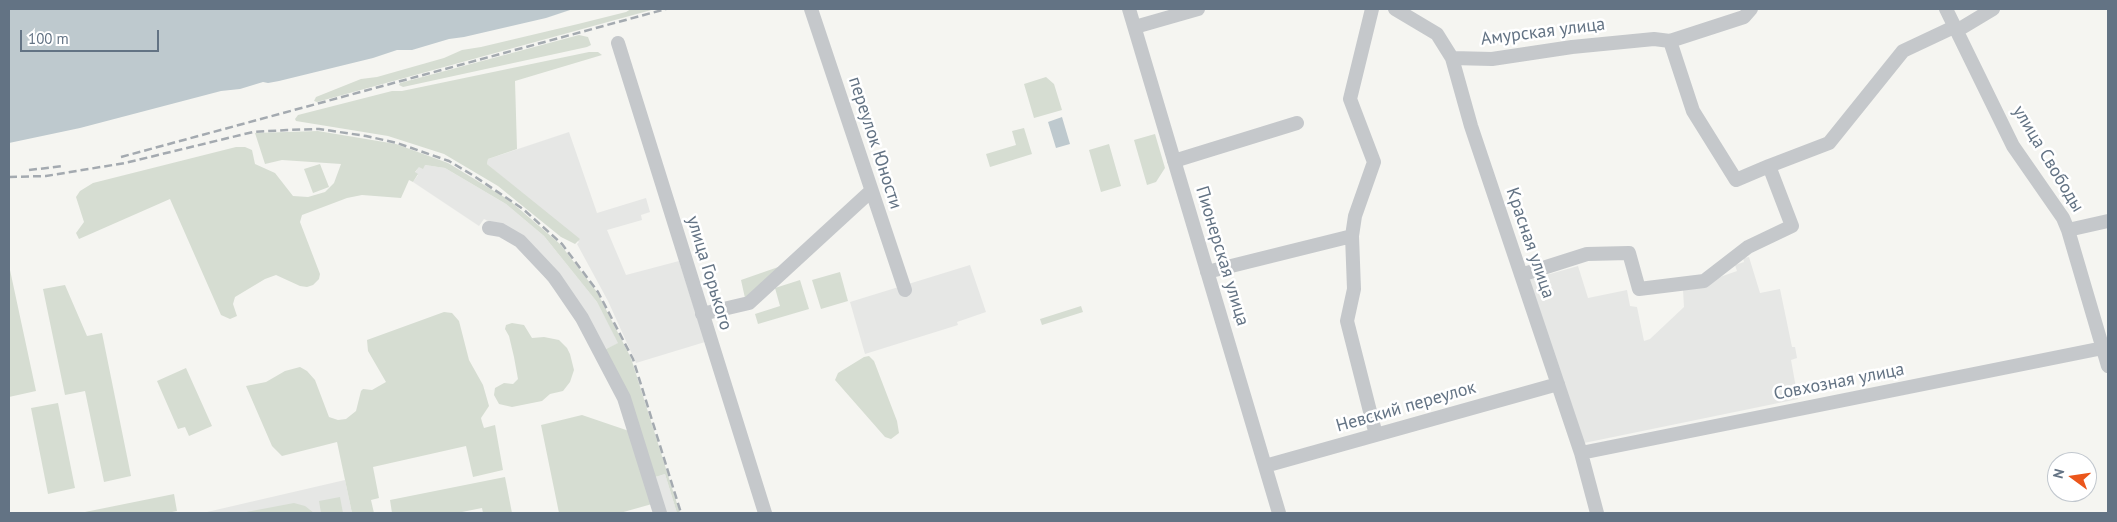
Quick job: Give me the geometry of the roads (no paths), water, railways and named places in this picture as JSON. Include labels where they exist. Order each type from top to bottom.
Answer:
[{"type":"street","name":"переулок Юности","points":[[811,9],[905,290]]},
{"type":"street","name":"Пионерская улица","points":[[1129,9],[1279,513]]},
{"type":"street","points":[[1135,27],[1198,9]]},
{"type":"street","points":[[1372,9],[1350,98],[1374,162],[1355,216],[1352,236],[1354,288],[1347,321],[1376,435]]},
{"type":"street","name":"Красная улица","points":[[1395,9],[1437,34],[1452,58],[1470,126],[1582,453],[1597,513]]},
{"type":"street","name":"Амурская улица","points":[[1452,58],[1492,60],[1572,47],[1654,39],[1670,41],[1744,17],[1751,9]]},
{"type":"street","name":"улица Свободы","points":[[1946,9],[2014,146],[2058,211],[2068,230],[2107,357]]},
{"type":"street","points":[[1670,41],[1693,111],[1736,180],[1830,142],[1903,51],[1956,29],[1993,9]]},
{"type":"street","name":"улица Горького","points":[[618,43],[765,513]]},
{"type":"street","points":[[1174,161],[1297,124]]},
{"type":"street","points":[[1521,275],[1587,254],[1629,253],[1639,289],[1704,281],[1748,247],[1792,226],[1769,166]]},
{"type":"street","points":[[702,314],[749,303],[871,191]]},
{"type":"street","points":[[2068,230],[2108,221]]},
{"type":"street","points":[[489,228],[501,230],[520,242],[554,277],[582,318],[624,398],[660,513]]},
{"type":"street","points":[[1207,272],[1352,236]]},
{"type":"street","name":"Совхозная улица","points":[[1582,453],[2107,357]]},
{"type":"street","name":"Невский переулок","points":[[1265,466],[1558,384]]},
{"type":"railway","points":[[121,157],[666,9]]},
{"type":"railway","points":[[9,177],[46,176],[125,163],[253,132],[287,130],[319,129],[366,136],[397,143],[449,161],[523,209],[562,244],[598,292],[633,359],[681,513]]},
{"type":"railway","points":[[29,170],[64,166]]}]
